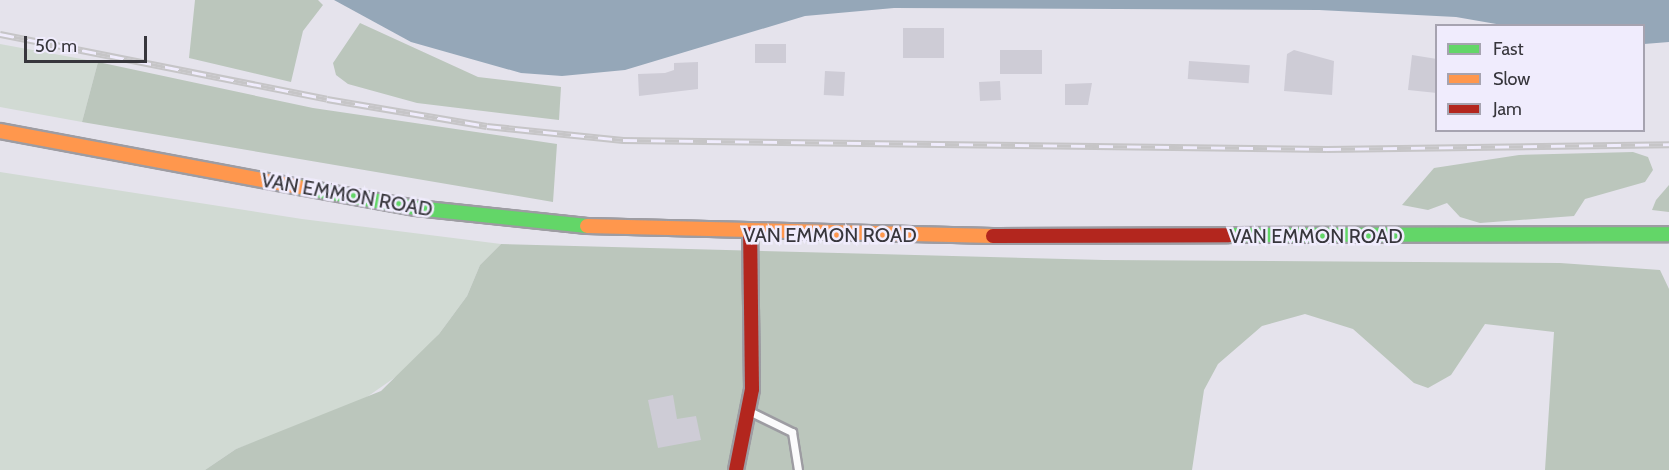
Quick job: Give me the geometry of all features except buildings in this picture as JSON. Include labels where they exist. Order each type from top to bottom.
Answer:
[{"type":"street","name":"VAN EMMON ROAD","points":[[0,131],[496,220],[750,234],[1669,234]]},
{"type":"street","points":[[736,470],[748,410],[750,234]]},
{"type":"lane","points":[[748,410],[792,432],[798,470]]},
{"type":"shaded area","points":[[195,0],[318,0],[323,5],[303,31],[291,82],[189,58]]},
{"type":"shaded area","points":[[360,23],[478,77],[561,87],[559,120],[417,103],[348,84],[336,75],[333,63]]},
{"type":"shaded area","points":[[0,44],[98,62],[82,122],[0,107]]},
{"type":"shaded area","points":[[98,62],[313,108],[557,144],[553,202],[82,122]]},
{"type":"shaded area","points":[[1633,152],[1648,157],[1653,170],[1645,182],[1585,199],[1574,216],[1480,223],[1460,217],[1447,203],[1428,210],[1402,205],[1434,168],[1519,155]]},
{"type":"shaded area","points":[[0,172],[302,219],[501,244],[480,265],[467,296],[439,334],[407,369],[354,406],[236,449],[205,470],[0,470]]},
{"type":"shaded area","points":[[1669,185],[1669,212],[1652,210],[1656,200]]},
{"type":"shaded area","points":[[501,244],[1104,260],[1560,263],[1660,270],[1669,289],[1669,470],[1545,470],[1554,332],[1485,324],[1451,375],[1428,388],[1414,383],[1353,329],[1305,314],[1262,326],[1218,364],[1204,390],[1192,470],[205,470],[236,449],[381,391],[439,334],[467,296],[480,265]]},
{"type":"water","points":[[334,0],[1669,0],[1669,42],[1645,44],[1645,24],[1496,24],[1456,17],[1319,10],[894,8],[805,16],[625,70],[562,76],[521,73],[411,42]]},
{"type":"railway","points":[[0,34],[327,99],[487,126],[623,140],[1327,149],[1669,144]]},
{"type":"traffic: fast","points":[[300,187],[416,208],[587,226]]},
{"type":"traffic: fast","points":[[1229,235],[1669,234]]},
{"type":"traffic: slow","points":[[0,131],[300,187]]},
{"type":"traffic: slow","points":[[587,226],[993,236]]},
{"type":"traffic: jam","points":[[736,470],[752,389],[750,234]]},
{"type":"traffic: jam","points":[[993,236],[1229,235]]}]
